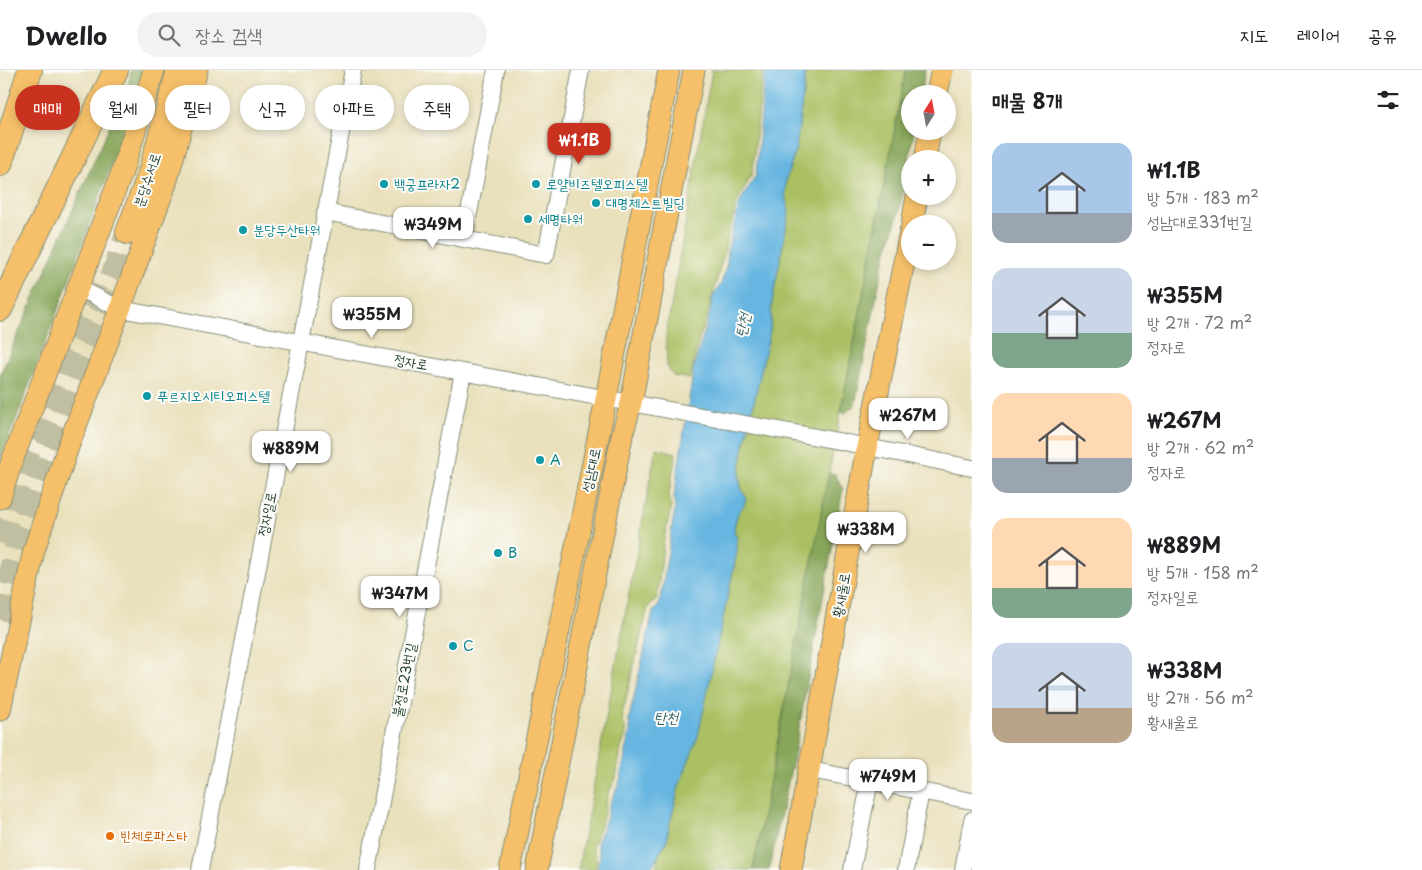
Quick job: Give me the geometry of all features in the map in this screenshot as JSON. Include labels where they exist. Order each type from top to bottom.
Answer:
[{"type":"highway","points":[[0,164],[30,70]]},
{"type":"highway","points":[[0,309],[116,70]]},
{"type":"highway","name":"분당수서로","points":[[165,70],[122,230],[150,174],[179,70]]},
{"type":"main road","points":[[0,498],[12,461],[121,175],[154,70]]},
{"type":"main road","points":[[0,710],[34,550],[68,447],[166,182],[197,70]]},
{"type":"main road","name":"성남대로","points":[[510,870],[606,399],[670,70]]},
{"type":"main road","name":"성남대로","points":[[537,870],[622,436],[631,403],[637,363],[694,70]]},
{"type":"main road","points":[[939,85],[942,70]]},
{"type":"main road","name":"황새울로","points":[[791,870],[867,447],[902,270]]},
{"type":"street","name":"정자일로","points":[[200,870],[353,70]]},
{"type":"street","points":[[464,239],[496,70]]},
{"type":"street","points":[[325,212],[546,254],[581,70]]},
{"type":"street","name":"정자로","points":[[79,288],[120,309],[867,447]]},
{"type":"street","name":"불정로23번길","points":[[368,870],[463,372]]},
{"type":"street","points":[[867,447],[972,468]]},
{"type":"street","points":[[810,770],[972,801]]},
{"type":"street","points":[[852,870],[870,781]]},
{"type":"street","points":[[906,870],[921,791]]},
{"type":"street","points":[[962,870],[972,820]]},
{"type":"green space","points":[[131,70],[145,70],[141,85],[128,85]]},
{"type":"green space","points":[[712,70],[763,70],[752,174],[737,202],[707,317],[699,339],[690,379],[673,376],[667,366],[666,335]]},
{"type":"green space","points":[[806,70],[906,70],[903,85],[901,85],[901,96],[753,870],[656,870],[658,857],[667,840],[679,786],[698,735],[737,552],[737,539],[734,531],[735,523],[738,512],[744,505],[746,498],[741,488],[739,476],[742,455],[770,331],[772,302],[789,212],[785,196],[786,179],[796,149]]},
{"type":"green space","points":[[906,70],[925,70],[922,85],[903,85]]},
{"type":"green space","points":[[901,96],[901,140],[912,140],[911,150],[901,150],[900,208],[883,264],[855,405],[845,413],[841,412]]},
{"type":"green space","points":[[108,130],[124,130],[0,461],[0,375]]},
{"type":"green space","points":[[656,448],[676,453],[669,494],[671,508],[664,539],[657,598],[648,607],[622,715],[626,734],[621,748],[616,778],[608,794],[602,821],[592,847],[597,860],[595,870],[578,870]]},
{"type":"green space","points":[[829,473],[835,474],[843,489],[794,755],[769,870],[753,870]]},
{"type":"water","name":"탄천","points":[[765,70],[806,70],[796,149],[786,179],[785,196],[789,212],[772,302],[770,331],[742,455],[739,476],[741,488],[746,498],[735,523],[734,531],[737,539],[737,552],[698,736],[679,786],[667,840],[650,870],[597,870],[600,856],[597,844],[609,806],[620,781],[630,732],[629,719],[653,612],[659,605],[661,596],[694,367],[713,297],[722,282],[740,202],[756,175]]},
{"type":"tunnel","points":[[0,620],[16,548],[48,450],[128,232]]},
{"type":"tunnel","points":[[0,543],[30,446],[96,276]]},
{"type":"place","name":"백궁프라자2","points":[[384,184]]},
{"type":"place","name":"로얄비즈텔오피스텔","points":[[536,184]]},
{"type":"place","name":"대명제스트빌딩","points":[[596,203]]},
{"type":"place","name":"세명타워","points":[[528,219]]},
{"type":"place","name":"분당두산타워","points":[[243,230]]},
{"type":"place","name":"푸르지오시티오피스텔","points":[[147,396]]},
{"type":"place","name":"A","points":[[540,460]]},
{"type":"place","name":"B","points":[[498,553]]},
{"type":"place","name":"C","points":[[453,646]]},
{"type":"place","name":"빈체로파스타","points":[[110,836]]}]
